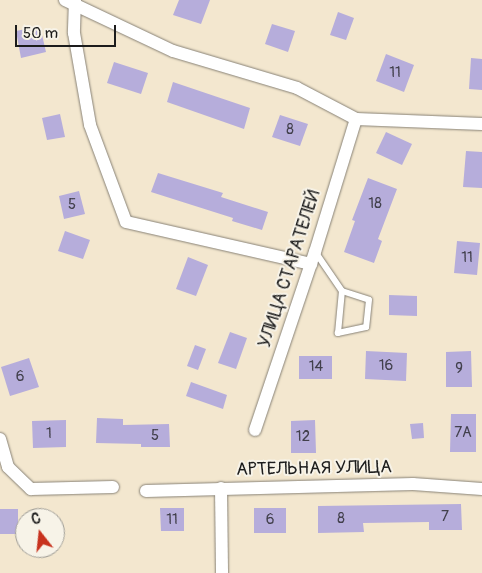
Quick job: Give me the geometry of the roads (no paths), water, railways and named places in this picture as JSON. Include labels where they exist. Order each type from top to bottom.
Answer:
[{"type":"street","points":[[71,1],[173,51],[296,88],[356,119],[482,124]]},
{"type":"street","points":[[71,1],[74,33],[90,125],[126,222],[311,264]]},
{"type":"street","name":"УЛИЦА СТАРАТЕЛЕЙ","points":[[255,430],[315,252],[356,119]]},
{"type":"street","points":[[0,439],[8,467],[31,489],[113,487]]},
{"type":"street","name":"АРТЕЛЬНАЯ УЛИЦА","points":[[146,491],[413,484],[482,489]]},
{"type":"street","points":[[221,488],[222,573]]},
{"type":"lane","points":[[315,252],[342,291],[369,300],[366,328],[338,333],[342,291]]}]
